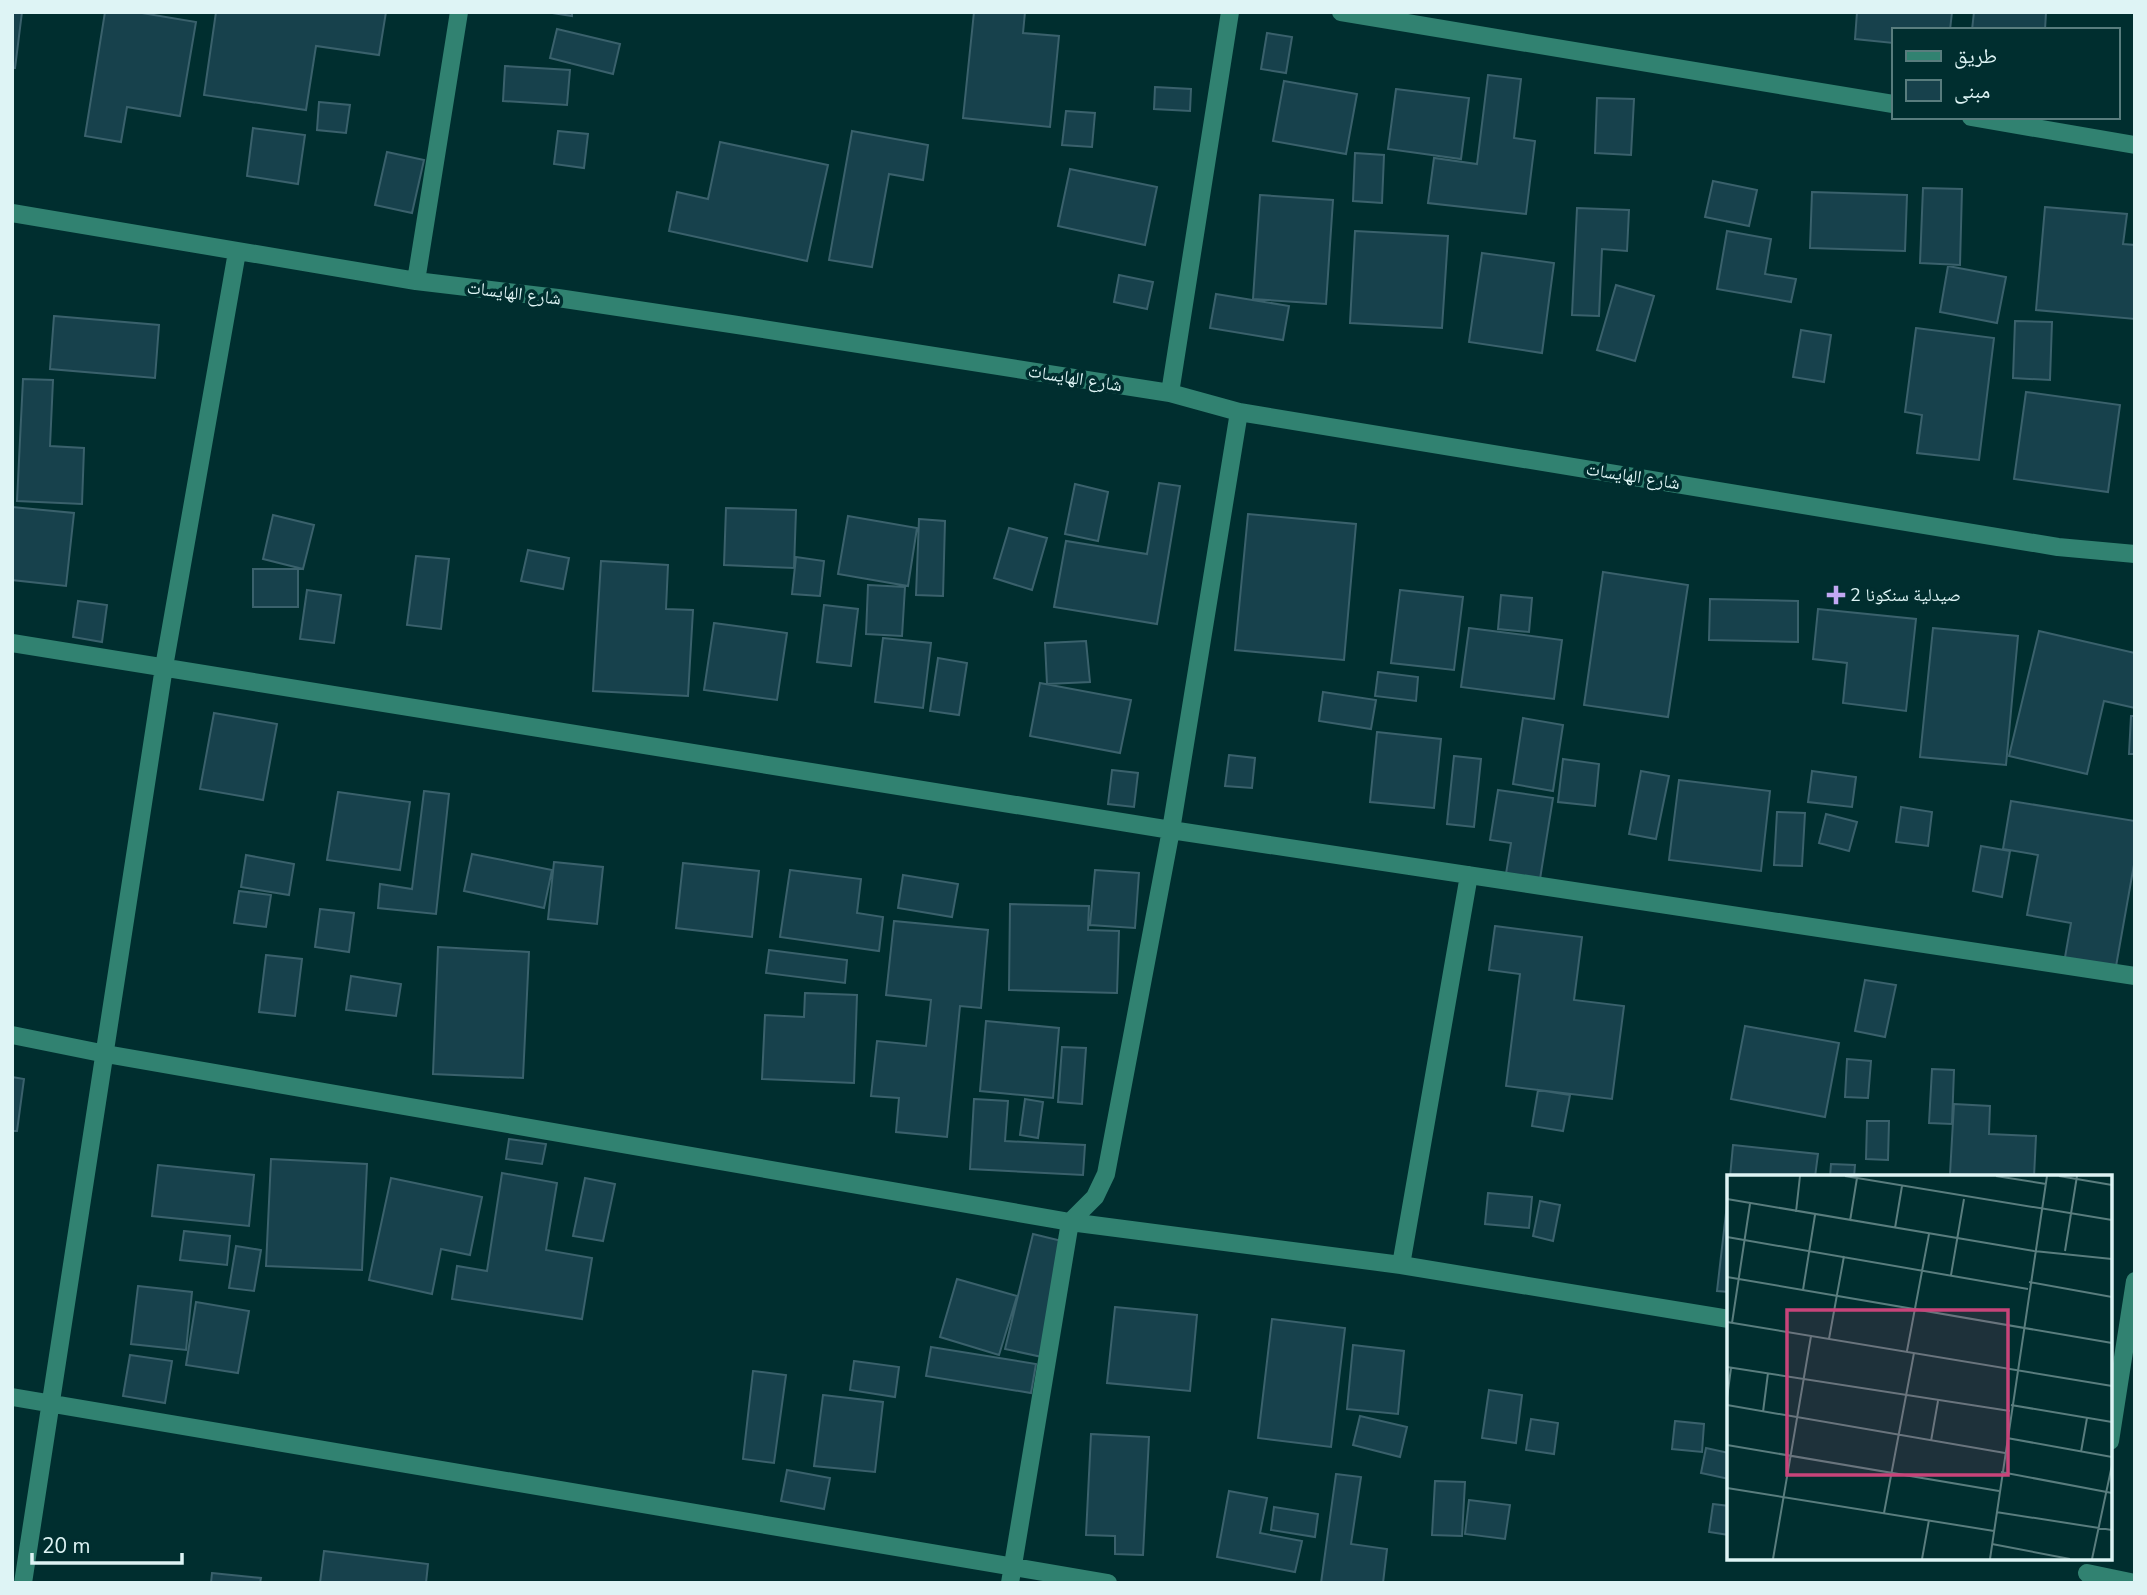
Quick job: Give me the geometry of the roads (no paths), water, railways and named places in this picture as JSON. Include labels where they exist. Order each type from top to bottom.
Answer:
[{"type":"street","points":[[415,281],[459,12]]},
{"type":"street","points":[[1170,393],[1230,12]]},
{"type":"street","points":[[1341,12],[1892,104]]},
{"type":"street","points":[[1983,119],[2135,145]]},
{"type":"street","name":"شارع الهايسات","points":[[12,213],[415,281],[558,298],[1170,393],[1239,412],[2059,547],[2135,554]]},
{"type":"street","points":[[23,1583],[164,667],[237,252]]},
{"type":"street","points":[[1011,1574],[1070,1222],[1094,1198],[1106,1174],[1171,830],[1239,412]]},
{"type":"street","points":[[12,643],[1171,830],[2135,976]]},
{"type":"street","points":[[1401,1265],[1469,875]]},
{"type":"street","points":[[12,1035],[106,1054],[1070,1222],[1401,1265],[1727,1318]]},
{"type":"street","points":[[2112,1417],[2115,1382],[2135,1281]]},
{"type":"street","points":[[12,1398],[1011,1574],[1108,1583]]},
{"type":"street","points":[[2088,1571],[2135,1583]]},
{"type":"place","name":"صيدلية سنكونا 2","points":[[1836,595]]}]
